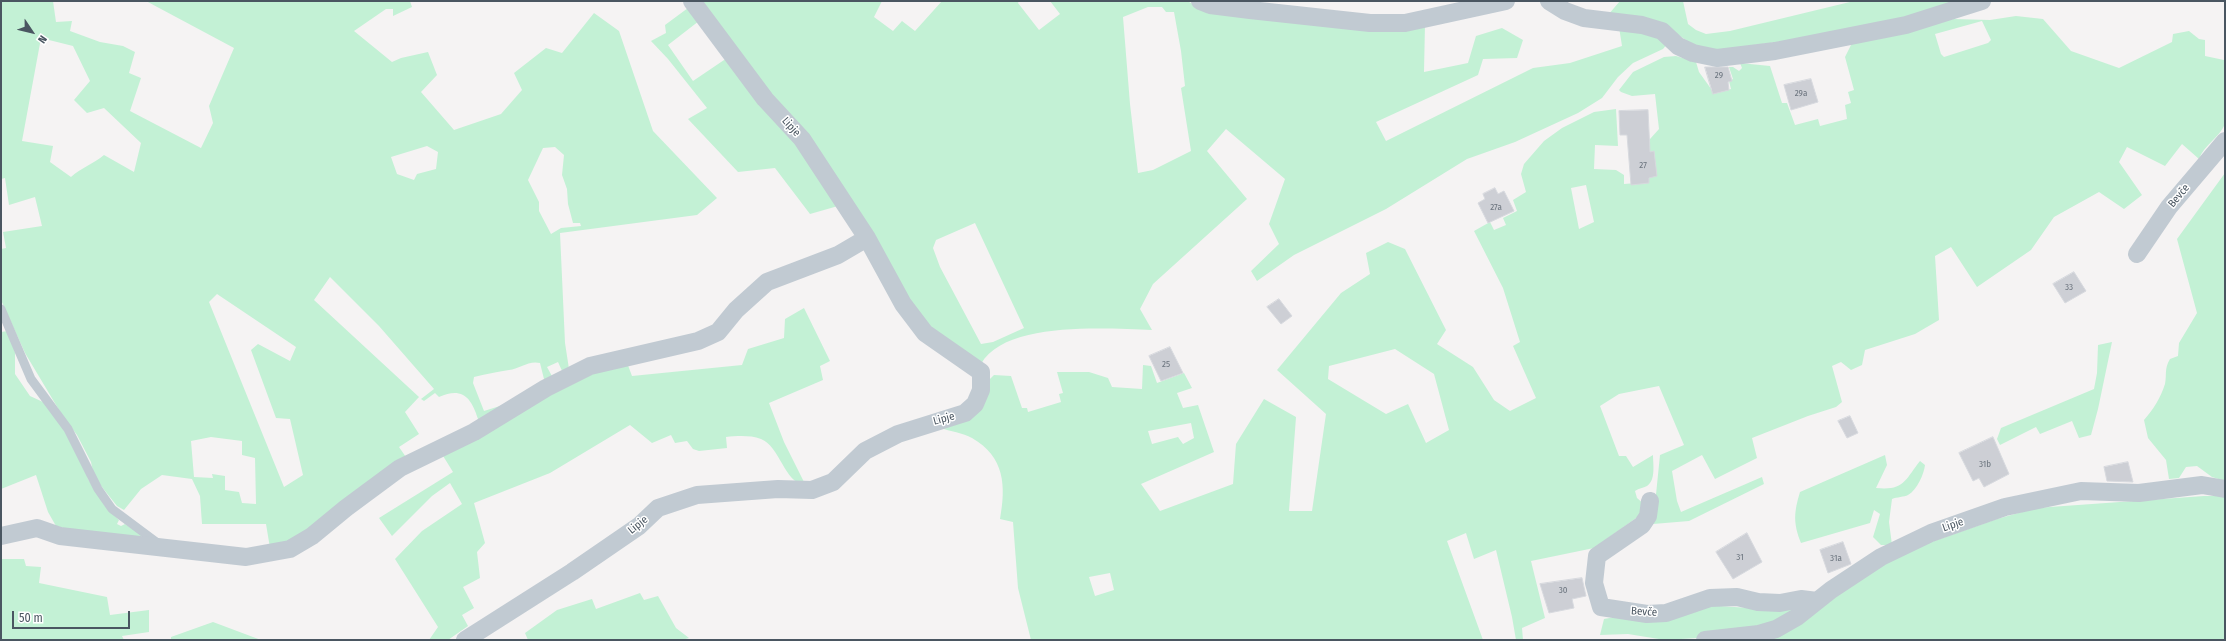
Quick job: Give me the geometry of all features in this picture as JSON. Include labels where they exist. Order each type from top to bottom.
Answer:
[{"type":"street","name":"Lipje","points":[[465,640],[572,572],[639,526],[658,508],[697,495],[778,489],[812,490],[833,482],[865,451],[898,434],[965,413],[975,404],[981,390],[981,372],[925,333],[903,304],[867,238],[802,139],[765,99],[692,1]]},
{"type":"street","points":[[1200,1],[1210,5],[1250,10],[1370,23],[1405,24],[1506,1]]},
{"type":"street","points":[[1549,1],[1565,11],[1584,18],[1642,25],[1662,31],[1678,46],[1693,53],[1717,58],[1775,51],[1906,25],[1982,1]]},
{"type":"street","name":"Bevče","points":[[2137,254],[2169,206],[2225,141]]},
{"type":"street","points":[[1,536],[37,528],[60,536],[246,557],[290,549],[312,536],[346,508],[400,468],[474,432],[546,388],[590,366],[698,341],[718,332],[736,310],[767,282],[838,255],[867,238]]},
{"type":"street","name":"Lipje","points":[[1705,640],[1759,634],[1770,631],[1797,617],[1817,601],[1881,557],[1931,533],[2005,508],[2081,491],[2139,493],[2202,485],[2225,489]]},
{"type":"street","name":"Bevče","points":[[1650,500],[1648,516],[1642,525],[1597,556],[1594,582],[1600,607],[1647,614],[1666,613],[1710,598],[1737,597],[1758,602],[1780,603],[1801,599],[1817,601]]},
{"type":"lane","points":[[1,309],[5,314],[31,379],[68,429],[98,489],[112,509],[165,548]]},
{"type":"green space","points":[[1,1],[53,1],[56,22],[72,21],[70,31],[100,42],[123,46],[135,52],[129,73],[141,78],[130,111],[201,148],[213,123],[209,106],[234,48],[146,1],[410,1],[412,7],[393,16],[393,9],[386,9],[354,31],[392,62],[401,58],[428,52],[437,75],[421,92],[454,130],[501,114],[522,90],[514,73],[546,48],[562,53],[594,13],[619,31],[653,131],[717,198],[697,215],[560,233],[565,343],[569,369],[563,373],[558,362],[547,367],[553,378],[545,383],[540,363],[536,362],[513,369],[474,377],[473,383],[484,411],[503,405],[482,419],[478,419],[469,400],[460,394],[447,394],[439,397],[435,393],[424,401],[421,399],[434,389],[379,326],[330,277],[314,300],[419,397],[405,412],[419,434],[399,447],[408,460],[307,534],[270,548],[266,524],[202,524],[200,496],[192,479],[162,475],[141,489],[124,510],[117,506],[94,477],[91,462],[77,435],[62,415],[25,353],[1,300],[1,249],[6,248],[3,232],[42,226],[35,197],[9,205],[5,178],[1,179]],"holes":[[[41,38],[73,46],[90,81],[74,100],[87,113],[104,108],[141,143],[134,172],[104,155],[71,177],[50,162],[53,146],[22,141]],[[427,146],[438,152],[436,169],[417,174],[414,180],[397,174],[391,157]],[[555,147],[564,155],[562,175],[567,189],[568,204],[573,223],[580,223],[581,226],[561,228],[551,234],[539,211],[539,202],[528,180],[543,148]],[[217,294],[296,347],[290,361],[258,344],[251,350],[276,418],[290,419],[303,475],[284,487],[209,302]],[[211,437],[242,441],[242,455],[255,458],[256,504],[242,503],[239,492],[225,490],[225,476],[212,474],[213,478],[194,477],[191,441]]]},
{"type":"green space","points":[[699,1],[882,1],[874,17],[893,31],[902,21],[915,31],[942,1],[1019,1],[1018,3],[1039,30],[1060,14],[1050,1],[1187,1],[1205,10],[1425,24],[1424,72],[1468,63],[1476,36],[1502,28],[1523,40],[1517,58],[1483,59],[1478,75],[1376,122],[1386,141],[1533,68],[1570,63],[1622,46],[1619,27],[1645,31],[1668,43],[1663,49],[1633,63],[1618,77],[1602,98],[1578,113],[1515,142],[1467,159],[1386,209],[1294,255],[1257,281],[1251,271],[1279,244],[1269,224],[1285,179],[1226,129],[1207,151],[1247,199],[1153,284],[1140,309],[1152,330],[1085,329],[1059,330],[1034,334],[1012,340],[994,350],[981,364],[930,334]],"holes":[[[1148,7],[1162,7],[1166,12],[1174,12],[1185,86],[1181,88],[1191,151],[1153,170],[1138,173],[1130,104],[1123,17]],[[975,223],[1024,328],[993,342],[981,344],[940,267],[933,248],[936,240]]]},
{"type":"green space","points":[[1620,1],[1683,1],[1688,24],[1696,30],[1706,34],[1730,31],[1854,1],[1979,1],[1847,33],[1716,50],[1693,45],[1677,34],[1608,15]]},
{"type":"green space","points":[[688,8],[699,21],[668,45],[693,81],[727,58],[797,143],[838,206],[810,214],[775,168],[738,172],[688,119],[707,108],[668,59],[651,41],[666,33],[665,25]]},
{"type":"green space","points":[[2016,16],[2043,19],[2071,51],[2119,68],[2172,42],[2173,34],[2189,31],[2199,39],[2205,40],[2205,56],[2224,60],[2225,56],[2225,124],[2201,154],[2199,159],[2182,144],[2165,166],[2127,147],[2119,162],[2142,195],[2124,209],[2099,192],[2054,217],[2031,250],[1977,287],[1951,247],[1935,256],[1939,320],[1915,334],[1865,350],[1862,365],[1851,370],[1841,362],[1832,366],[1842,402],[1836,407],[1808,416],[1752,438],[1757,458],[1715,479],[1702,455],[1672,471],[1677,501],[1681,512],[1762,477],[1764,484],[1689,521],[1653,524],[1660,455],[1684,445],[1659,386],[1619,394],[1600,406],[1619,456],[1626,456],[1633,467],[1653,455],[1652,480],[1647,486],[1635,491],[1637,498],[1645,505],[1646,511],[1594,548],[1531,561],[1545,618],[1522,628],[1523,640],[1516,640],[1496,550],[1474,559],[1466,533],[1447,541],[1483,640],[1031,640],[1018,588],[1013,522],[1000,519],[1003,495],[1001,473],[997,463],[983,446],[972,438],[961,433],[940,428],[994,375],[1011,376],[1022,408],[1027,408],[1028,412],[1061,402],[1059,394],[1063,393],[1057,372],[1089,372],[1108,378],[1112,387],[1142,389],[1143,365],[1151,366],[1157,383],[1184,373],[1192,388],[1177,393],[1183,408],[1198,405],[1214,452],[1141,484],[1160,511],[1233,484],[1236,444],[1264,399],[1296,417],[1289,511],[1312,511],[1326,414],[1277,370],[1341,293],[1370,274],[1366,253],[1388,242],[1405,249],[1446,330],[1437,344],[1473,367],[1494,400],[1510,411],[1536,398],[1513,346],[1520,342],[1503,288],[1474,231],[1490,222],[1494,230],[1506,225],[1503,218],[1517,211],[1513,200],[1526,192],[1521,174],[1524,164],[1544,141],[1562,128],[1594,112],[1616,109],[1618,146],[1595,145],[1594,169],[1616,170],[1624,175],[1624,184],[1649,182],[1648,175],[1635,149],[1650,139],[1659,129],[1655,94],[1632,96],[1619,90],[1633,72],[1664,57],[1676,56],[1696,62],[1699,72],[1714,93],[1731,89],[1729,81],[1733,79],[1729,67],[1733,67],[1739,71],[1742,68],[1740,63],[1770,66],[1782,103],[1787,103],[1795,125],[1818,119],[1820,126],[1847,119],[1845,105],[1851,103],[1848,92],[1854,90],[1845,57],[1852,43],[1953,19],[1990,20]],"holes":[[[1982,21],[1991,40],[1988,43],[1944,57],[1941,54],[1935,34]],[[1586,185],[1594,222],[1579,229],[1571,188]],[[1395,349],[1434,374],[1449,430],[1426,443],[1408,404],[1386,414],[1328,379],[1329,366]],[[1191,423],[1194,438],[1183,444],[1178,437],[1152,444],[1148,431]],[[1110,573],[1114,590],[1095,596],[1089,577]]]},
{"type":"green space","points":[[2225,173],[2225,481],[2212,477],[2197,466],[2186,467],[2179,478],[2169,479],[2166,460],[2148,438],[2144,420],[2154,408],[2161,394],[2165,384],[2168,363],[2170,359],[2178,356],[2179,343],[2197,313],[2177,239]]},
{"type":"green space","points":[[804,308],[830,361],[820,366],[823,380],[769,403],[784,442],[805,484],[798,483],[792,478],[773,449],[768,443],[761,439],[748,436],[726,437],[727,448],[699,451],[693,449],[687,441],[675,443],[671,435],[652,443],[630,425],[550,473],[474,503],[485,543],[477,552],[480,578],[463,587],[474,608],[462,615],[468,626],[448,640],[429,640],[438,627],[395,559],[422,531],[462,504],[450,483],[432,496],[392,536],[379,518],[453,472],[440,451],[545,393],[626,360],[632,376],[742,365],[748,349],[784,338],[785,319]]},
{"type":"green space","points":[[8,331],[15,352],[15,374],[30,396],[43,402],[56,417],[84,462],[88,479],[105,506],[119,520],[117,524],[121,526],[125,524],[143,536],[109,540],[56,526],[48,512],[36,475],[1,489],[1,332]]},
{"type":"green space","points":[[2112,342],[2091,435],[2079,438],[2072,421],[2040,434],[2036,427],[2000,445],[1997,439],[2001,428],[2094,389],[2097,373],[2098,345]]},
{"type":"green space","points":[[1885,455],[1887,465],[1876,488],[1893,488],[1898,486],[1907,479],[1920,461],[1925,465],[1920,482],[1911,493],[1906,496],[1892,499],[1889,522],[1892,545],[1881,545],[1873,537],[1880,514],[1874,510],[1870,523],[1801,543],[1795,518],[1796,506],[1800,492]]},
{"type":"green space","points":[[2204,496],[2225,496],[2225,640],[1751,640],[1914,548],[1997,519],[2036,508]]},
{"type":"green space","points":[[1,559],[24,559],[26,566],[41,567],[39,583],[107,597],[110,615],[149,610],[149,632],[122,636],[124,640],[1,640]]},
{"type":"green space","points":[[640,593],[644,600],[658,596],[676,628],[689,638],[682,640],[528,640],[525,633],[557,610],[592,599],[596,609]]},
{"type":"green space","points":[[1798,603],[1778,625],[1714,637],[1665,640],[1628,634],[1600,635],[1604,619],[1615,617],[1705,605],[1764,609]]},
{"type":"green space","points":[[213,622],[261,640],[171,640],[171,637]]},
{"type":"building","points":[[1705,67],[1728,67],[1732,81],[1728,82],[1729,90],[1713,94]]},
{"type":"building","points":[[1811,79],[1818,102],[1791,110],[1784,85]]},
{"type":"building","points":[[1648,110],[1650,152],[1654,151],[1657,176],[1649,178],[1649,183],[1631,185],[1627,135],[1620,135],[1619,111]]},
{"type":"building","points":[[1495,188],[1498,194],[1504,191],[1514,211],[1488,223],[1478,203],[1485,199],[1483,194]]},
{"type":"building","points":[[2074,272],[2086,291],[2065,303],[2053,284]]},
{"type":"building","points":[[1279,299],[1292,316],[1281,324],[1267,307]]},
{"type":"building","points":[[1170,347],[1183,373],[1161,381],[1149,356]]},
{"type":"building","points":[[1850,416],[1858,433],[1847,438],[1838,421]]},
{"type":"building","points":[[1993,437],[2009,474],[1984,487],[1979,478],[1973,481],[1959,453]]},
{"type":"building","points":[[2128,462],[2133,482],[2107,481],[2104,467]]},
{"type":"building","points":[[1747,533],[1762,562],[1733,579],[1716,552]]},
{"type":"building","points":[[1843,542],[1851,564],[1828,573],[1820,550]]},
{"type":"building","points":[[1582,578],[1586,596],[1572,599],[1574,608],[1549,613],[1540,584]]}]
